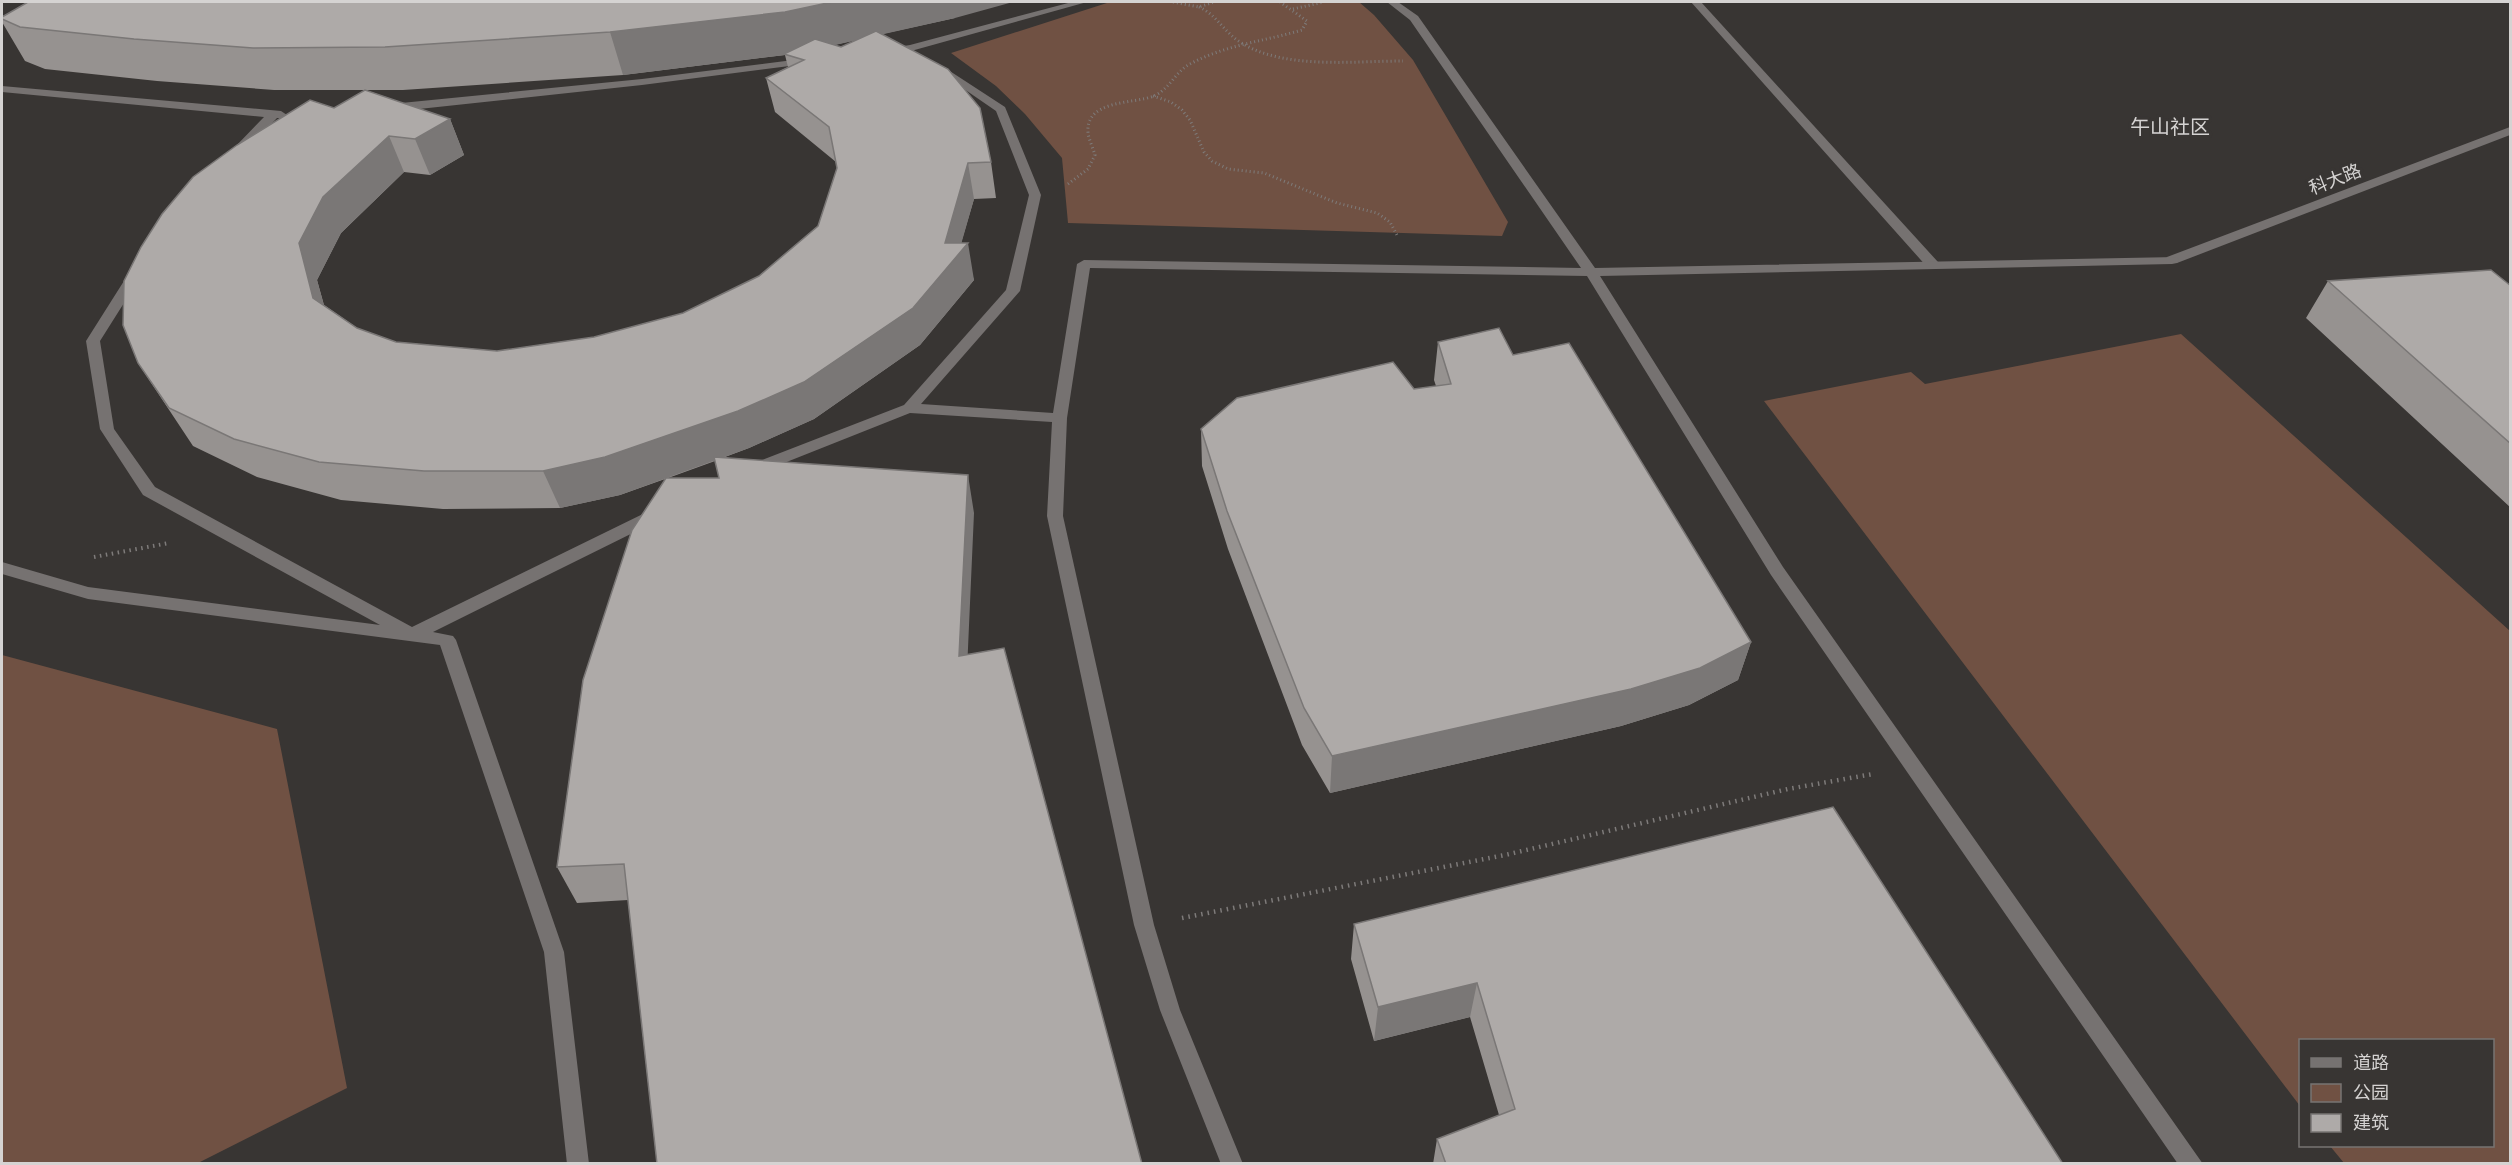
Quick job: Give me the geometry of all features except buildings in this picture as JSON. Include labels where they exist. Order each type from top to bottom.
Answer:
[{"type":"street","points":[[875,52],[911,48],[1082,2]]},
{"type":"street","points":[[1392,2],[1414,18],[1591,272],[1778,572],[1912,767],[2192,1164]]},
{"type":"street","points":[[1696,2],[1933,265]]},
{"type":"street","points":[[909,408],[1013,291],[1035,195],[1001,110],[911,48]]},
{"type":"street","points":[[378,109],[642,82],[817,60]]},
{"type":"street","points":[[2,89],[296,116]]},
{"type":"street","points":[[226,163],[273,115]]},
{"type":"street","name":"科大路","points":[[1060,418],[1084,264],[1591,272],[2172,260],[2511,131]]},
{"type":"street","points":[[144,261],[93,341],[106,429],[149,491],[412,635]]},
{"type":"street","points":[[739,475],[909,408],[1060,418],[1055,516],[1144,925],[1170,1010],[1232,1164]]},
{"type":"street","points":[[412,635],[665,510]]},
{"type":"street","points":[[2,568],[88,593],[447,640],[554,952],[578,1164]]},
{"type":"path","points":[[1173,2],[1200,7],[1211,12],[1240,42],[1279,58],[1444,61]]},
{"type":"path","points":[[1200,7],[1214,2]]},
{"type":"path","points":[[1030,217],[1049,209],[1065,186],[1088,169],[1095,155],[1087,132],[1090,121],[1098,110],[1153,96],[1166,89],[1180,69],[1191,63],[1231,48],[1302,30],[1307,21],[1280,2]]},
{"type":"path","points":[[1293,9],[1324,2]]},
{"type":"path","points":[[1153,96],[1169,100],[1195,125],[1202,149],[1211,162],[1225,168],[1262,172],[1339,204],[1372,210],[1384,217],[1396,233],[1408,269]]},
{"type":"path","points":[[85,559],[226,533]]},
{"type":"path","points":[[1144,925],[1505,855],[1788,789],[1912,767]]},
{"type":"green space","points":[[1110,2],[1359,2],[1374,15],[1413,60],[1508,222],[1502,236],[1068,223],[1062,158],[1025,114],[996,86],[951,53]]},
{"type":"green space","points":[[2181,334],[2510,631],[2510,1163],[2344,1163],[2331,1147],[2494,1147],[2494,1039],[2299,1039],[2299,1105],[1764,401],[1911,372],[1925,384]]},
{"type":"green space","points":[[2,655],[277,729],[347,1088],[198,1163],[2,1163]]},
{"type":"district","name":"午山社区","points":[[2170,126]]}]
